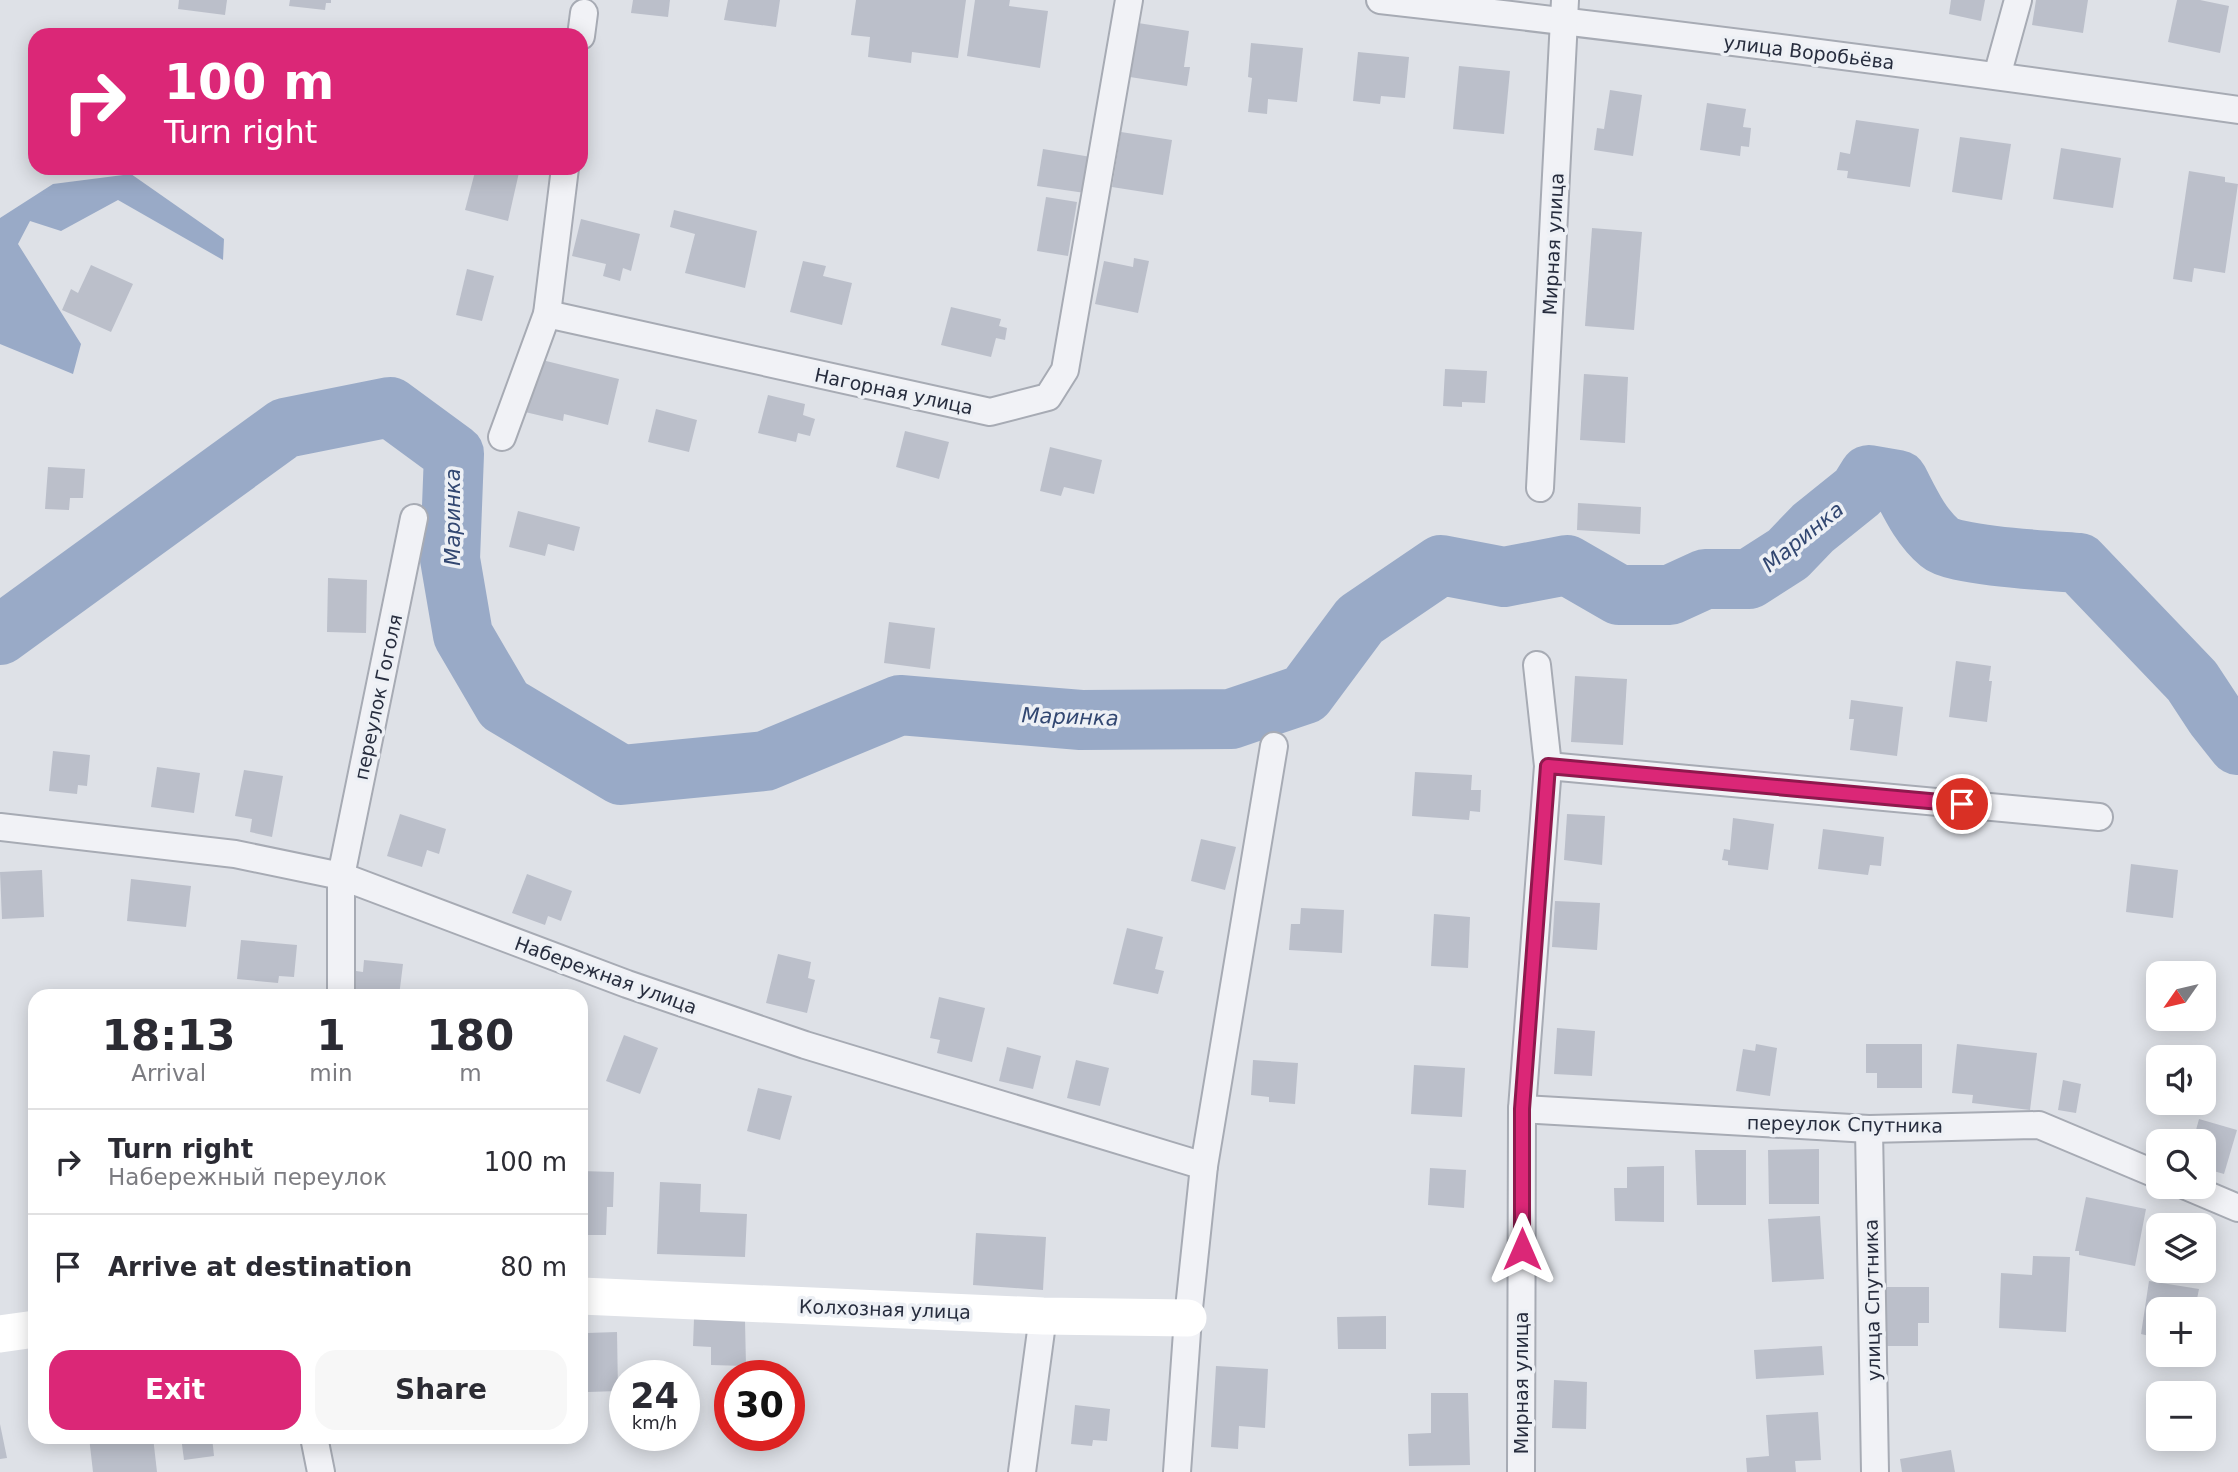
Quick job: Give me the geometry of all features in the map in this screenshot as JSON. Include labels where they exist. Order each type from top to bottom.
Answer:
[{"type":"street","name":"Нагорная улица","points":[[547,314],[990,412],[1048,397],[1065,370],[1129,0]]},
{"type":"street","name":"улица Воробьёва","points":[[1380,0],[1565,10],[2238,110]]},
{"type":"street","points":[[1997,76],[2018,0]]},
{"type":"street","name":"Мирная улица","points":[[1540,488],[1565,10]]},
{"type":"street","points":[[502,437],[547,314],[564,175]]},
{"type":"street","name":"переулок Гоголя","points":[[341,989],[341,876],[414,518]]},
{"type":"street","name":"Мирная улица","points":[[1521,1472],[1522,1109],[1548,766],[1537,665]]},
{"type":"street","points":[[1177,1472],[1188,1318],[1204,1166],[1274,746]]},
{"type":"street","points":[[1548,766],[2099,817]]},
{"type":"street","name":"Набережная улица","points":[[0,827],[235,854],[341,876],[627,985],[806,1045],[1204,1166]]},
{"type":"street","name":"переулок Спутника","points":[[1522,1109],[1869,1129],[2039,1125],[2146,1170]]},
{"type":"street","name":"улица Спутника","points":[[1869,1129],[1875,1472]]},
{"type":"street","points":[[2215,1199],[2238,1209]]},
{"type":"street","name":"Колхозная улица","points":[[588,1296],[1042,1316],[1188,1318]]},
{"type":"street","points":[[1022,1472],[1042,1316]]},
{"type":"street","points":[[0,1334],[28,1330]]},
{"type":"street","points":[[315,1444],[321,1472]]},
{"type":"water","points":[[132,175],[224,239],[223,260],[118,200],[61,231],[30,221],[18,244],[81,344],[73,374],[0,344],[0,218],[53,184]]},
{"type":"building","points":[[179,0],[227,0],[225,15],[178,9]]},
{"type":"building","points":[[290,0],[331,0],[331,3],[326,3],[325,10],[289,6]]},
{"type":"building","points":[[633,0],[670,0],[668,17],[631,13]]},
{"type":"building","points":[[728,0],[780,0],[776,27],[724,20]]},
{"type":"building","points":[[856,0],[966,0],[958,58],[912,52],[911,63],[868,57],[870,37],[851,35]]},
{"type":"building","points":[[975,0],[1010,0],[1009,6],[1048,11],[1040,68],[967,56]]},
{"type":"building","points":[[1951,0],[1985,0],[1981,21],[1949,14]]},
{"type":"building","points":[[2036,0],[2088,0],[2083,33],[2032,25]]},
{"type":"building","points":[[2177,0],[2200,0],[2229,6],[2220,53],[2168,42]]},
{"type":"building","points":[[1138,23],[1189,31],[1184,67],[1190,67],[1187,86],[1130,77]]},
{"type":"building","points":[[1251,43],[1303,48],[1297,102],[1268,99],[1267,114],[1248,112],[1252,78],[1248,77]]},
{"type":"building","points":[[1358,52],[1409,57],[1405,98],[1381,96],[1380,104],[1353,101]]},
{"type":"building","points":[[1459,66],[1510,71],[1504,134],[1453,129]]},
{"type":"building","points":[[1610,90],[1642,95],[1633,156],[1594,150],[1597,128],[1604,129]]},
{"type":"building","points":[[1707,103],[1746,109],[1743,127],[1751,128],[1749,147],[1741,146],[1740,156],[1700,150]]},
{"type":"building","points":[[1856,120],[1919,129],[1910,187],[1847,178],[1848,171],[1837,170],[1840,152],[1850,154]]},
{"type":"building","points":[[1121,132],[1172,140],[1163,195],[1112,187]]},
{"type":"building","points":[[1960,137],[2011,144],[2002,200],[1952,192]]},
{"type":"building","points":[[2061,148],[2121,158],[2113,208],[2053,199]]},
{"type":"building","points":[[1043,149],[1091,157],[1085,193],[1037,186]]},
{"type":"building","points":[[2189,171],[2225,177],[2225,182],[2238,184],[2225,273],[2194,268],[2192,282],[2173,279]]},
{"type":"building","points":[[474,175],[518,175],[508,221],[465,210]]},
{"type":"building","points":[[1046,197],[1077,202],[1068,256],[1037,251]]},
{"type":"building","points":[[674,210],[757,231],[745,288],[685,273],[695,234],[670,227]]},
{"type":"building","points":[[581,219],[640,234],[631,271],[623,268],[620,281],[603,276],[606,264],[572,256]]},
{"type":"building","points":[[1592,228],[1642,232],[1634,330],[1585,326]]},
{"type":"building","points":[[1134,258],[1149,261],[1138,313],[1095,304],[1104,261],[1133,267]]},
{"type":"building","points":[[803,261],[826,266],[823,276],[852,283],[842,325],[790,312]]},
{"type":"building","points":[[91,265],[133,284],[111,332],[62,310],[71,289],[78,293]]},
{"type":"building","points":[[467,269],[494,276],[482,321],[456,315]]},
{"type":"building","points":[[951,307],[1001,319],[999,326],[1007,328],[1005,340],[996,338],[991,357],[941,345]]},
{"type":"building","points":[[538,359],[619,379],[608,425],[564,414],[563,421],[525,412]]},
{"type":"building","points":[[1445,369],[1487,371],[1485,403],[1462,402],[1462,407],[1443,406]]},
{"type":"building","points":[[1584,374],[1628,377],[1625,443],[1580,440]]},
{"type":"building","points":[[768,395],[805,404],[803,415],[815,419],[810,436],[798,433],[796,442],[758,433]]},
{"type":"building","points":[[656,409],[697,420],[689,452],[648,442]]},
{"type":"building","points":[[905,431],[949,442],[939,479],[896,467]]},
{"type":"building","points":[[1050,447],[1102,460],[1094,494],[1064,487],[1061,496],[1040,491]]},
{"type":"building","points":[[48,467],[85,469],[83,498],[70,498],[69,510],[45,509]]},
{"type":"building","points":[[1578,503],[1641,507],[1640,534],[1577,530]]},
{"type":"building","points":[[518,511],[580,527],[574,551],[548,544],[545,556],[509,547]]},
{"type":"building","points":[[328,578],[367,580],[366,633],[327,632]]},
{"type":"building","points":[[889,622],[935,628],[930,669],[884,663]]},
{"type":"building","points":[[1956,661],[1991,666],[1987,722],[1949,717]]},
{"type":"building","points":[[1575,676],[1627,679],[1623,745],[1571,742]]},
{"type":"building","points":[[1851,700],[1903,707],[1897,756],[1850,750],[1854,719],[1849,719]]},
{"type":"building","points":[[53,751],[90,755],[87,786],[78,785],[77,794],[49,791]]},
{"type":"building","points":[[157,767],[200,773],[194,813],[151,807]]},
{"type":"building","points":[[244,770],[283,776],[272,837],[250,832],[252,819],[235,816]]},
{"type":"building","points":[[1415,772],[1472,775],[1471,790],[1481,790],[1480,812],[1470,811],[1469,820],[1412,816]]},
{"type":"building","points":[[400,814],[446,829],[439,854],[427,850],[422,867],[387,856]]},
{"type":"building","points":[[1567,814],[1605,816],[1602,865],[1564,860]]},
{"type":"building","points":[[1733,818],[1774,824],[1768,870],[1728,865],[1728,861],[1722,860],[1724,849],[1730,850]]},
{"type":"building","points":[[1823,829],[1884,837],[1881,866],[1870,865],[1868,875],[1818,869]]},
{"type":"building","points":[[1201,839],[1236,847],[1225,890],[1191,881]]},
{"type":"building","points":[[2131,864],[2178,870],[2173,918],[2126,912]]},
{"type":"building","points":[[42,870],[44,917],[2,919],[0,872]]},
{"type":"building","points":[[527,874],[572,891],[561,921],[548,916],[545,925],[512,913]]},
{"type":"building","points":[[131,879],[191,886],[186,927],[127,921]]},
{"type":"building","points":[[1555,901],[1600,903],[1597,950],[1552,947]]},
{"type":"building","points":[[1301,908],[1344,910],[1342,953],[1289,950],[1291,924],[1300,924]]},
{"type":"building","points":[[1434,914],[1470,917],[1468,968],[1431,966]]},
{"type":"building","points":[[1127,928],[1163,937],[1155,969],[1164,971],[1158,994],[1113,984]]},
{"type":"building","points":[[241,940],[297,945],[294,977],[279,976],[278,983],[237,979]]},
{"type":"building","points":[[778,954],[811,962],[808,978],[815,980],[807,1013],[766,1003]]},
{"type":"building","points":[[364,960],[403,964],[400,989],[354,989],[356,971],[363,972]]},
{"type":"building","points":[[939,997],[985,1008],[972,1062],[937,1053],[940,1040],[930,1038]]},
{"type":"building","points":[[1557,1028],[1595,1031],[1592,1076],[1554,1074]]},
{"type":"building","points":[[624,1035],[658,1048],[640,1094],[606,1081]]},
{"type":"building","points":[[1756,1044],[1777,1048],[1770,1096],[1736,1091],[1743,1049],[1755,1051]]},
{"type":"building","points":[[1866,1044],[1922,1044],[1922,1088],[1877,1088],[1877,1073],[1866,1073]]},
{"type":"building","points":[[1957,1044],[2037,1053],[2030,1110],[1972,1103],[1973,1095],[1952,1093]]},
{"type":"building","points":[[1007,1047],[1041,1056],[1033,1089],[999,1081]]},
{"type":"building","points":[[1076,1060],[1109,1068],[1100,1106],[1067,1098]]},
{"type":"building","points":[[1253,1060],[1298,1063],[1295,1104],[1269,1102],[1269,1097],[1251,1095]]},
{"type":"building","points":[[1414,1065],[1465,1068],[1462,1117],[1411,1114]]},
{"type":"building","points":[[2063,1080],[2081,1084],[2076,1113],[2058,1110]]},
{"type":"building","points":[[758,1088],[792,1096],[780,1140],[747,1131]]},
{"type":"building","points":[[2199,1119],[2237,1130],[2224,1174],[2216,1172],[2216,1129],[2196,1129]]},
{"type":"building","points":[[1819,1149],[1819,1204],[1769,1204],[1768,1150]]},
{"type":"building","points":[[1695,1150],[1746,1150],[1746,1205],[1697,1205]]},
{"type":"building","points":[[1664,1166],[1664,1222],[1615,1221],[1614,1188],[1627,1188],[1627,1167]]},
{"type":"building","points":[[1430,1168],[1466,1170],[1464,1208],[1428,1205]]},
{"type":"building","points":[[588,1171],[614,1172],[613,1207],[607,1207],[606,1235],[588,1235]]},
{"type":"building","points":[[660,1182],[701,1184],[700,1212],[747,1214],[745,1257],[657,1254]]},
{"type":"building","points":[[2086,1197],[2146,1209],[2135,1266],[2079,1255],[2079,1251],[2075,1251]]},
{"type":"building","points":[[1820,1216],[1824,1279],[1772,1282],[1768,1219]]},
{"type":"building","points":[[976,1233],[1046,1237],[1043,1290],[973,1285]]},
{"type":"building","points":[[2033,1256],[2070,1257],[2066,1332],[1999,1328],[2001,1273],[2032,1275]]},
{"type":"building","points":[[2149,1283],[2199,1289],[2197,1297],[2147,1297]]},
{"type":"building","points":[[1885,1287],[1929,1287],[1929,1323],[1918,1323],[1918,1346],[1886,1346]]},
{"type":"building","points":[[2146,1301],[2146,1335],[2141,1334]]},
{"type":"building","points":[[1386,1316],[1386,1349],[1338,1349],[1337,1317]]},
{"type":"building","points":[[694,1319],[745,1321],[746,1360],[714,1360],[714,1365],[711,1365],[711,1347],[693,1346]]},
{"type":"building","points":[[617,1332],[617,1360],[609,1360],[609,1391],[588,1392],[588,1333]]},
{"type":"building","points":[[1822,1346],[1824,1375],[1756,1379],[1754,1350]]},
{"type":"building","points":[[1216,1366],[1268,1369],[1265,1428],[1239,1426],[1238,1449],[1211,1447]]},
{"type":"building","points":[[1554,1380],[1587,1382],[1586,1429],[1552,1428]]},
{"type":"building","points":[[1431,1393],[1468,1393],[1470,1465],[1409,1466],[1408,1434],[1431,1433]]},
{"type":"building","points":[[1075,1405],[1110,1409],[1107,1441],[1093,1440],[1092,1446],[1071,1444]]},
{"type":"building","points":[[1818,1412],[1821,1460],[1795,1461],[1796,1472],[1747,1472],[1746,1458],[1769,1456],[1766,1415]]},
{"type":"building","points":[[0,1424],[7,1458],[0,1459]]},
{"type":"building","points":[[90,1444],[154,1444],[157,1472],[93,1472]]},
{"type":"building","points":[[182,1444],[213,1444],[214,1456],[184,1460]]},
{"type":"building","points":[[1951,1450],[1955,1472],[1902,1472],[1900,1459]]},
{"type":"waterway","name":"Маринка","points":[[0,635],[285,428],[390,407],[454,454],[450,559],[463,635],[504,705],[621,775],[765,761],[900,705],[1081,720],[1231,719],[1305,694],[1360,620],[1441,565],[1504,577],[1567,565],[1619,595],[1670,595],[1705,579],[1749,579],[1788,554],[1813,528],[1859,491],[1869,475],[1898,480],[1927,529],[1949,548],[1984,555],[2079,563],[2192,681],[2238,745]]},
{"type":"route","points":[[1522,1249],[1522,1109],[1548,766],[1962,804]]}]
